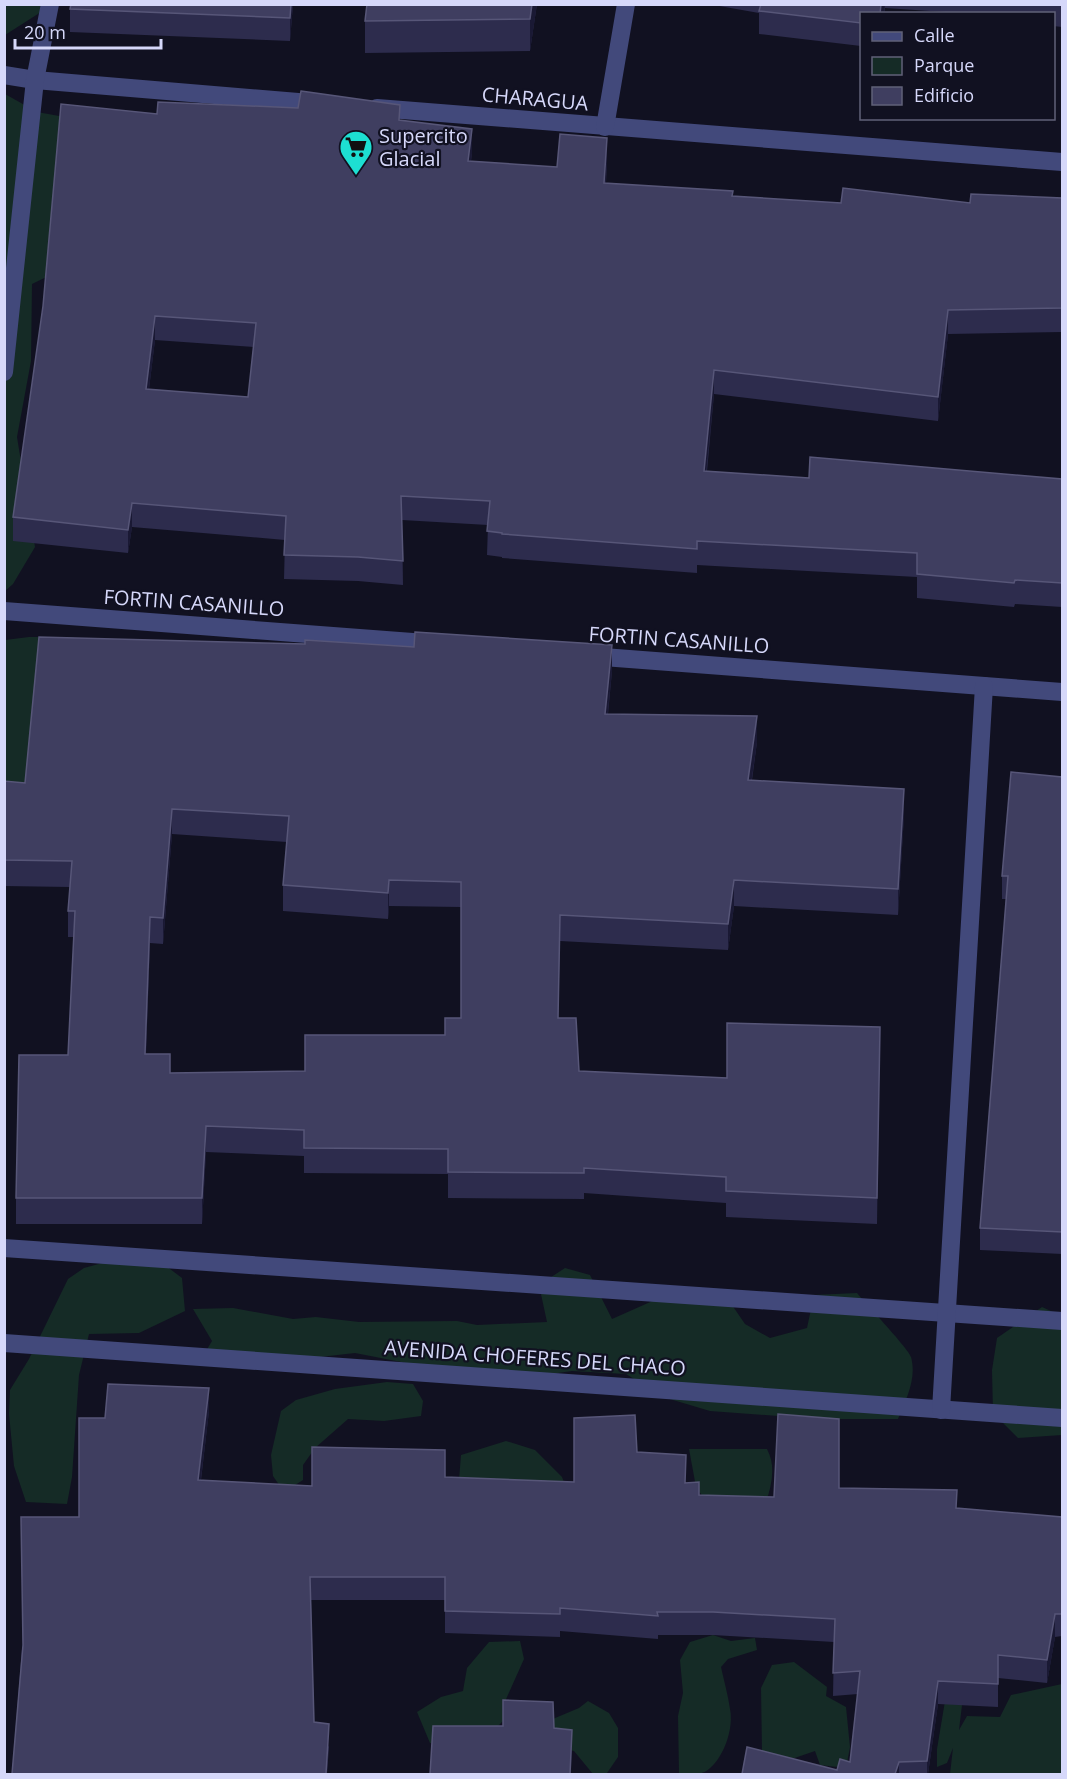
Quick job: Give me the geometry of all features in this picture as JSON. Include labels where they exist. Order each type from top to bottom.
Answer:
[{"type":"street","points":[[4,372],[34,80],[50,4]]},
{"type":"street","points":[[605,128],[626,4]]},
{"type":"street","name":"CHARAGUA","points":[[4,75],[34,80],[605,128],[1062,162]]},
{"type":"street","name":"FORTIN CASANILLO","points":[[4,611],[451,645]]},
{"type":"street","name":"FORTIN CASANILLO","points":[[569,654],[1062,692]]},
{"type":"street","points":[[941,1410],[984,686]]},
{"type":"street","points":[[4,1248],[1062,1321]]},
{"type":"street","name":"AVENIDA CHOFERES DEL CHACO","points":[[4,1342],[1062,1418]]},
{"type":"green space","points":[[5,5],[60,5],[41,12],[5,35]]},
{"type":"green space","points":[[5,94],[37,112],[76,119],[69,266],[32,284],[31,361],[17,437],[35,547],[13,584],[5,591]]},
{"type":"green space","points":[[29,637],[70,637],[107,645],[5,818],[5,640]]},
{"type":"green space","points":[[146,1251],[182,1278],[185,1311],[139,1333],[89,1334],[79,1375],[72,1477],[67,1504],[26,1502],[14,1466],[9,1414],[10,1390],[29,1359],[68,1279],[84,1268]]},
{"type":"green space","points":[[565,1268],[590,1275],[612,1319],[684,1287],[721,1289],[745,1324],[770,1338],[807,1328],[814,1295],[857,1293],[911,1357],[912,1381],[898,1419],[818,1419],[710,1411],[663,1397],[626,1374],[572,1371],[516,1379],[437,1369],[355,1353],[276,1362],[206,1351],[212,1341],[193,1309],[233,1308],[293,1319],[316,1317],[359,1322],[457,1321],[477,1325],[547,1322],[539,1285]]},
{"type":"green space","points":[[1042,1307],[1062,1316],[1062,1435],[1018,1438],[993,1413],[992,1370],[997,1338]]},
{"type":"green space","points":[[387,1382],[413,1384],[423,1401],[421,1416],[384,1421],[348,1419],[315,1448],[303,1465],[303,1480],[284,1492],[273,1476],[271,1455],[281,1411],[296,1400],[335,1389]]},
{"type":"green space","points":[[506,1441],[535,1450],[562,1477],[567,1490],[544,1495],[514,1479],[459,1480],[461,1455]]},
{"type":"green space","points":[[689,1449],[767,1449],[770,1455],[772,1475],[766,1502],[706,1501],[696,1487]]},
{"type":"green space","points":[[713,1635],[731,1641],[755,1638],[757,1650],[728,1659],[721,1667],[731,1725],[727,1742],[719,1757],[703,1773],[682,1774],[679,1773],[678,1716],[683,1693],[680,1660],[690,1642]]},
{"type":"green space","points":[[520,1641],[524,1659],[503,1706],[513,1709],[501,1723],[490,1731],[473,1737],[430,1743],[417,1712],[441,1697],[463,1691],[467,1668],[489,1642]]},
{"type":"green space","points":[[794,1662],[827,1687],[826,1696],[846,1707],[850,1747],[846,1768],[820,1765],[815,1751],[780,1763],[762,1752],[761,1688],[772,1665]]},
{"type":"green space","points":[[950,1671],[962,1705],[959,1730],[967,1716],[1000,1717],[1011,1695],[1062,1684],[1062,1774],[950,1774],[953,1748],[947,1763],[937,1767],[937,1749]]},
{"type":"green space","points":[[588,1701],[609,1713],[618,1728],[618,1757],[607,1773],[593,1774],[574,1751],[560,1748],[553,1725],[548,1721],[579,1708]]},
{"type":"building","points":[[71,4],[291,4],[290,18],[70,9]]},
{"type":"building","points":[[367,4],[532,4],[530,19],[365,21]]},
{"type":"building","points":[[761,4],[881,4],[880,12],[860,12],[860,23],[759,11]]},
{"type":"building","points":[[301,91],[400,105],[399,120],[472,129],[468,161],[557,167],[560,134],[607,138],[604,183],[733,191],[732,196],[841,203],[843,188],[970,203],[971,194],[1062,198],[1062,308],[948,310],[938,397],[714,370],[704,471],[809,478],[810,457],[1062,479],[1062,583],[1015,580],[1014,583],[917,574],[917,553],[697,541],[697,549],[502,534],[487,531],[490,501],[401,496],[403,561],[284,555],[286,516],[132,503],[128,530],[13,517],[43,306],[61,104],[157,114],[158,102],[298,108]],"holes":[[[155,316],[256,323],[248,397],[146,389]]]},
{"type":"building","points":[[415,632],[612,645],[605,714],[757,716],[748,780],[904,789],[898,889],[734,880],[728,924],[560,915],[558,1018],[576,1018],[579,1071],[727,1078],[727,1023],[880,1027],[877,1198],[726,1191],[726,1177],[584,1168],[584,1173],[448,1172],[448,1149],[304,1148],[304,1130],[206,1126],[202,1198],[16,1198],[19,1055],[68,1055],[75,911],[68,911],[72,861],[4,860],[4,781],[25,783],[39,637],[305,644],[305,640],[414,647]],"holes":[[[172,809],[289,816],[283,885],[388,893],[389,880],[461,882],[461,1018],[445,1018],[445,1035],[305,1035],[305,1071],[170,1073],[170,1054],[145,1054],[150,917],[163,918]]]},
{"type":"building","points":[[1011,772],[1062,777],[1062,1232],[980,1228],[1008,876],[1002,876]]},
{"type":"building","points":[[108,1384],[209,1388],[198,1480],[312,1486],[312,1447],[445,1450],[445,1477],[574,1482],[574,1418],[635,1415],[637,1452],[686,1455],[685,1483],[699,1482],[699,1495],[774,1497],[778,1414],[839,1419],[839,1488],[957,1490],[956,1508],[1062,1517],[1062,1614],[1055,1614],[1047,1660],[998,1655],[998,1684],[938,1681],[927,1761],[899,1762],[895,1774],[742,1774],[747,1747],[837,1770],[840,1759],[850,1762],[860,1671],[833,1673],[835,1619],[713,1612],[657,1612],[658,1616],[560,1608],[560,1614],[445,1611],[445,1577],[310,1577],[314,1722],[329,1724],[326,1774],[12,1774],[23,1645],[21,1517],[79,1517],[79,1418],[105,1418]]},
{"type":"building","points":[[503,1700],[553,1702],[554,1728],[572,1730],[570,1774],[430,1774],[433,1726],[503,1726]]},
{"type":"place","name":"Supercito Glacial","points":[[356,176]]}]
